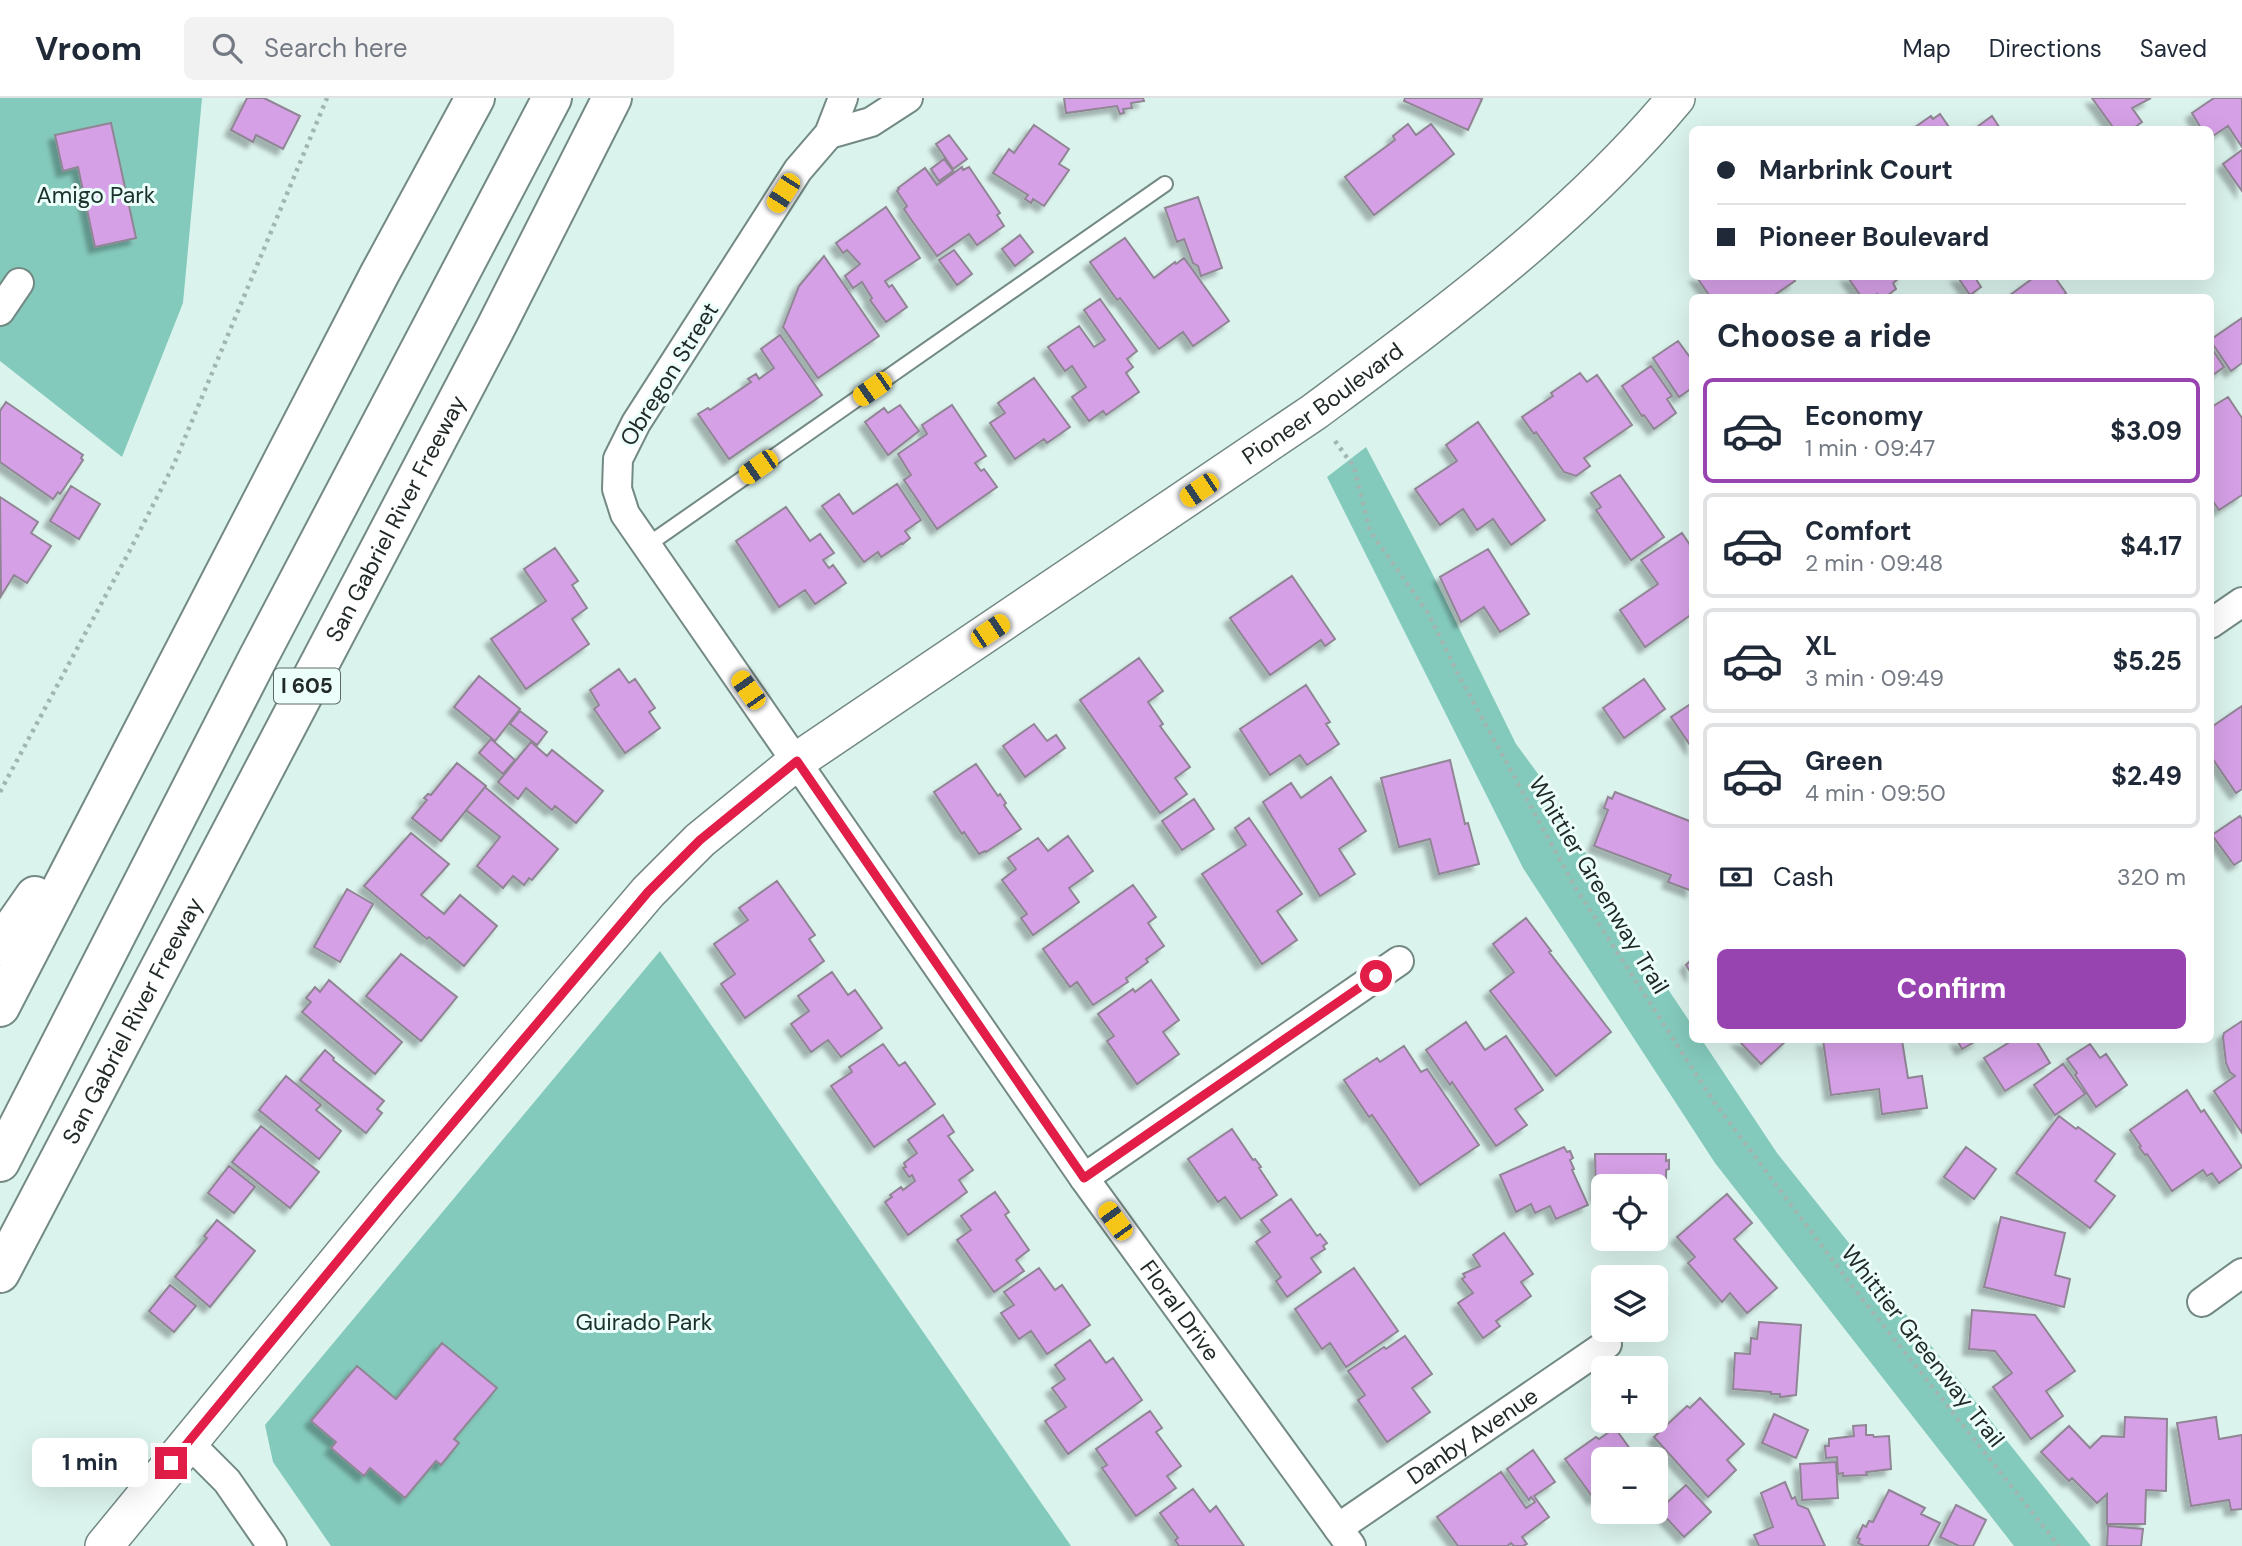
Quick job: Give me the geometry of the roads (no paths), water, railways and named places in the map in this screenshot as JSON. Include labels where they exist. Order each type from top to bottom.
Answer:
[{"type":"highway","points":[[0,1007],[379,275],[475,98]]},
{"type":"highway","points":[[0,1114],[528,98]]},
{"type":"highway","points":[[0,1162],[245,683],[552,98]]},
{"type":"highway","name":"San Gabriel River Freeway","points":[[0,1273],[495,329],[612,98]]},
{"type":"highway","points":[[0,946],[120,778]]},
{"type":"street","name":"Obregon Street","points":[[797,761],[625,514],[617,489],[618,459],[636,423],[798,170],[829,134],[843,98]]},
{"type":"street","points":[[829,134],[871,122],[908,98]]},
{"type":"street","name":"Pioneer Boulevard","points":[[104,1546],[388,1200],[648,892],[700,840],[797,761],[1314,412],[1483,283],[1529,244],[1641,141],[1676,98]]},
{"type":"street","points":[[0,311],[19,283]]},
{"type":"street","points":[[2214,621],[2242,602]]},
{"type":"street","name":"Floral Drive","points":[[797,761],[1084,1178],[1344,1537]]},
{"type":"street","points":[[1084,1178],[1399,961]]},
{"type":"street","points":[[2202,1302],[2242,1273]]},
{"type":"street","name":"Danby Avenue","points":[[1344,1537],[1607,1344]]},
{"type":"street","points":[[188,1442],[227,1481],[272,1546]]},
{"type":"lane","points":[[646,546],[1165,184]]},
{"type":"park label","name":"Amigo Park","points":[[96,195]]},
{"type":"park label","name":"Guirado Park","points":[[644,1322]]}]
